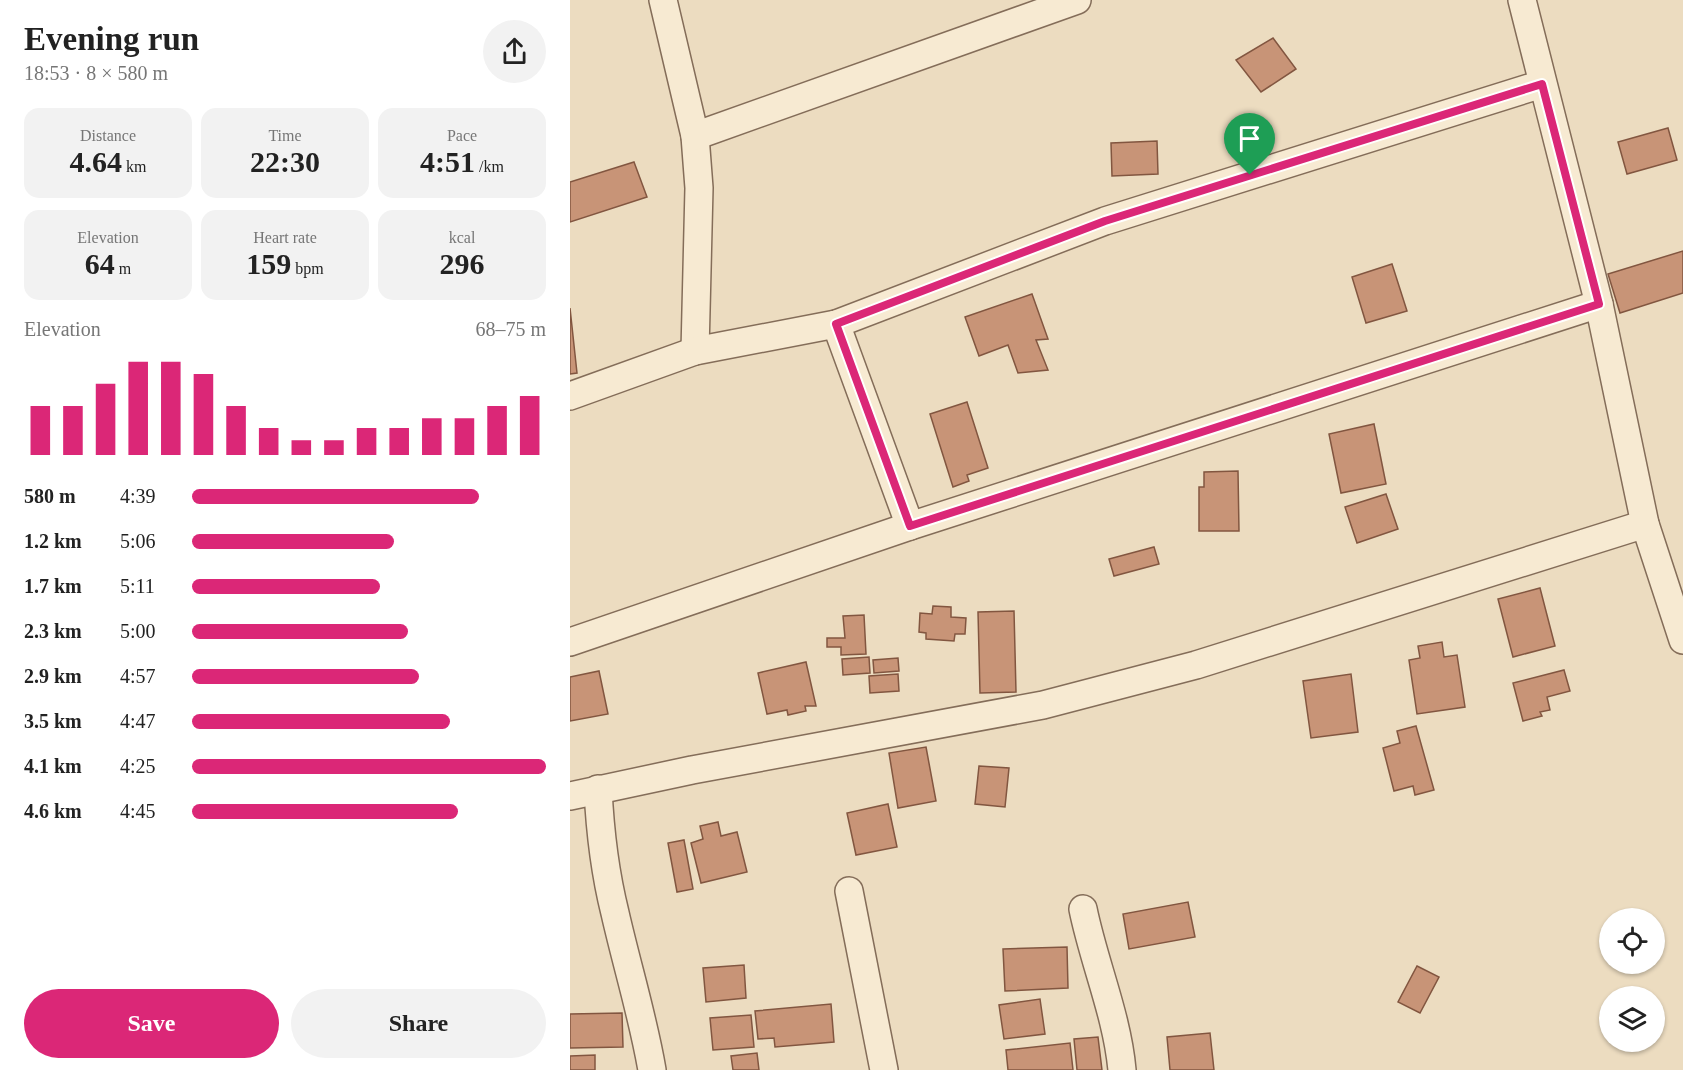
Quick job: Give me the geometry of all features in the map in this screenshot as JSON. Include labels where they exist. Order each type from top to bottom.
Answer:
[{"type":"street","points":[[663,0],[695,136],[699,188],[695,351]]},
{"type":"street","points":[[695,136],[1077,0]]},
{"type":"street","points":[[1522,0],[1599,304],[1645,524],[1683,640]]},
{"type":"street","points":[[570,396],[695,351],[836,324],[1105,221],[1542,84]]},
{"type":"street","points":[[570,642],[910,526],[1599,304]]},
{"type":"street","points":[[836,324],[910,526]]},
{"type":"street","points":[[570,796],[1042,705],[1196,665],[1645,524]]},
{"type":"street","points":[[598,789],[604,849],[615,913],[644,1024],[652,1070]]},
{"type":"street","points":[[849,891],[884,1070]]},
{"type":"street","points":[[1083,909],[1090,943],[1120,1047],[1122,1070]]},
{"type":"building","points":[[1273,38],[1296,69],[1261,92],[1236,60]]},
{"type":"building","points":[[1668,128],[1677,160],[1627,174],[1618,142]]},
{"type":"building","points":[[1157,141],[1158,174],[1112,176],[1111,143]]},
{"type":"building","points":[[634,162],[647,197],[570,222],[570,182]]},
{"type":"building","points":[[1683,251],[1683,293],[1620,313],[1608,274]]},
{"type":"building","points":[[1392,264],[1407,311],[1366,323],[1352,277]]},
{"type":"building","points":[[1032,294],[1048,339],[1036,340],[1048,370],[1018,373],[1008,345],[979,356],[965,317]]},
{"type":"building","points":[[570,308],[577,373],[570,374]]},
{"type":"building","points":[[967,402],[988,468],[967,475],[969,481],[953,487],[930,414]]},
{"type":"building","points":[[1374,424],[1386,484],[1341,493],[1329,434]]},
{"type":"building","points":[[1238,471],[1239,531],[1199,531],[1199,487],[1204,487],[1204,472]]},
{"type":"building","points":[[1386,494],[1398,529],[1357,543],[1345,507]]},
{"type":"building","points":[[1154,547],[1159,564],[1114,576],[1109,559]]},
{"type":"building","points":[[1540,588],[1555,646],[1513,657],[1498,599]]},
{"type":"building","points":[[933,606],[951,607],[951,617],[966,618],[965,634],[955,634],[954,641],[926,639],[926,633],[919,632],[920,613],[932,614]]},
{"type":"building","points":[[1014,611],[1016,692],[980,693],[978,612]]},
{"type":"building","points":[[864,615],[866,654],[841,655],[841,647],[827,647],[827,638],[845,638],[843,616]]},
{"type":"building","points":[[1442,642],[1444,657],[1457,655],[1465,707],[1417,714],[1409,660],[1420,658],[1418,646]]},
{"type":"building","points":[[869,657],[870,673],[843,675],[842,659]]},
{"type":"building","points":[[898,658],[899,671],[874,673],[873,660]]},
{"type":"building","points":[[806,662],[816,706],[805,706],[806,711],[788,715],[787,710],[767,714],[758,673]]},
{"type":"building","points":[[1564,670],[1570,691],[1547,697],[1550,710],[1540,712],[1542,716],[1523,721],[1513,683]]},
{"type":"building","points":[[599,671],[608,714],[570,721],[570,677]]},
{"type":"building","points":[[898,674],[899,691],[870,693],[869,676]]},
{"type":"building","points":[[1351,674],[1358,732],[1311,738],[1303,681]]},
{"type":"building","points":[[1416,726],[1434,790],[1415,795],[1413,786],[1394,791],[1383,748],[1400,743],[1397,731]]},
{"type":"building","points":[[926,747],[936,801],[898,808],[889,753]]},
{"type":"building","points":[[979,766],[1009,768],[1005,807],[975,804]]},
{"type":"building","points":[[888,804],[897,847],[856,855],[847,813]]},
{"type":"building","points":[[718,822],[721,836],[737,832],[747,872],[701,883],[691,843],[703,839],[700,826]]},
{"type":"building","points":[[684,840],[693,889],[677,892],[668,843]]},
{"type":"building","points":[[1188,902],[1195,937],[1129,949],[1123,914]]},
{"type":"building","points":[[1067,947],[1068,988],[1005,991],[1003,949]]},
{"type":"building","points":[[744,965],[746,998],[706,1002],[703,968]]},
{"type":"building","points":[[1417,966],[1439,977],[1420,1013],[1398,1002]]},
{"type":"building","points":[[1040,999],[1045,1034],[1004,1039],[999,1005]]},
{"type":"building","points":[[831,1004],[834,1042],[775,1047],[774,1038],[758,1039],[755,1011]]},
{"type":"building","points":[[622,1013],[623,1047],[570,1048],[570,1014]]},
{"type":"building","points":[[751,1015],[754,1047],[713,1050],[710,1018]]},
{"type":"building","points":[[1210,1033],[1214,1070],[1170,1070],[1167,1037]]},
{"type":"building","points":[[1098,1037],[1102,1070],[1077,1070],[1074,1039]]},
{"type":"building","points":[[1070,1043],[1073,1070],[1008,1070],[1006,1050]]},
{"type":"building","points":[[757,1053],[759,1070],[733,1070],[731,1056]]},
{"type":"building","points":[[595,1055],[595,1070],[570,1070],[570,1056]]},
{"type":"route","points":[[1542,84],[1599,304],[910,526],[836,324],[1105,221],[1250,175],[1542,84]]}]
